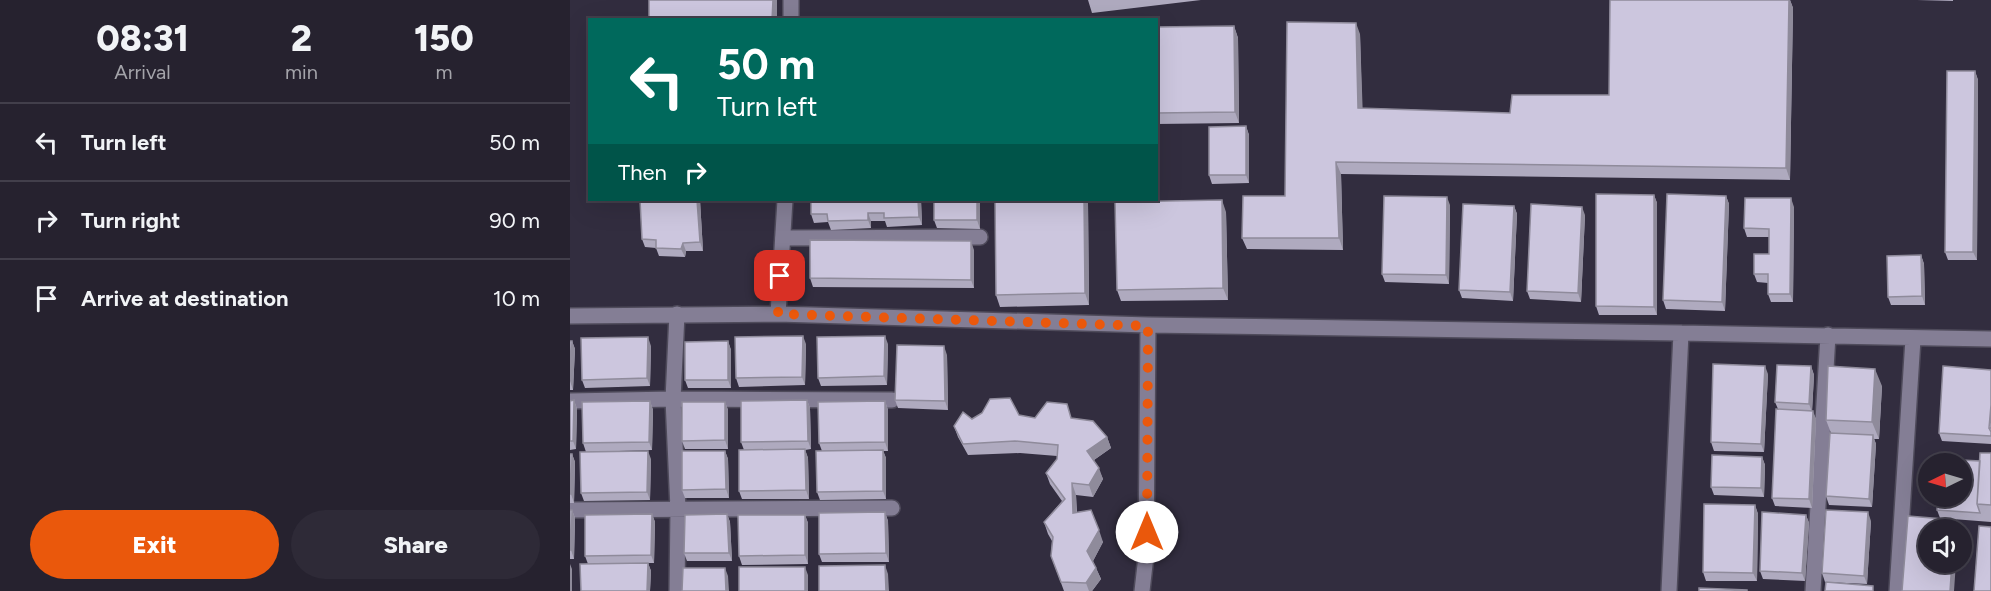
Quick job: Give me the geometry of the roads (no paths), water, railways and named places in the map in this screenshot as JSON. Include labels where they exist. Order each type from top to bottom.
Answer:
[{"type":"street","points":[[791,18],[792,0]]},
{"type":"street","points":[[778,314],[785,201]]},
{"type":"street","points":[[783,238],[980,237]]},
{"type":"street","points":[[677,591],[678,509],[674,399],[678,314]]},
{"type":"street","points":[[570,316],[778,314],[1148,326],[1991,339]]},
{"type":"street","points":[[1142,591],[1146,555],[1148,326]]},
{"type":"street","points":[[1670,591],[1681,333]]},
{"type":"street","points":[[1812,591],[1828,335]]},
{"type":"street","points":[[1897,591],[1912,339]]},
{"type":"street","points":[[570,401],[892,400]]},
{"type":"street","points":[[570,510],[892,508]]}]
